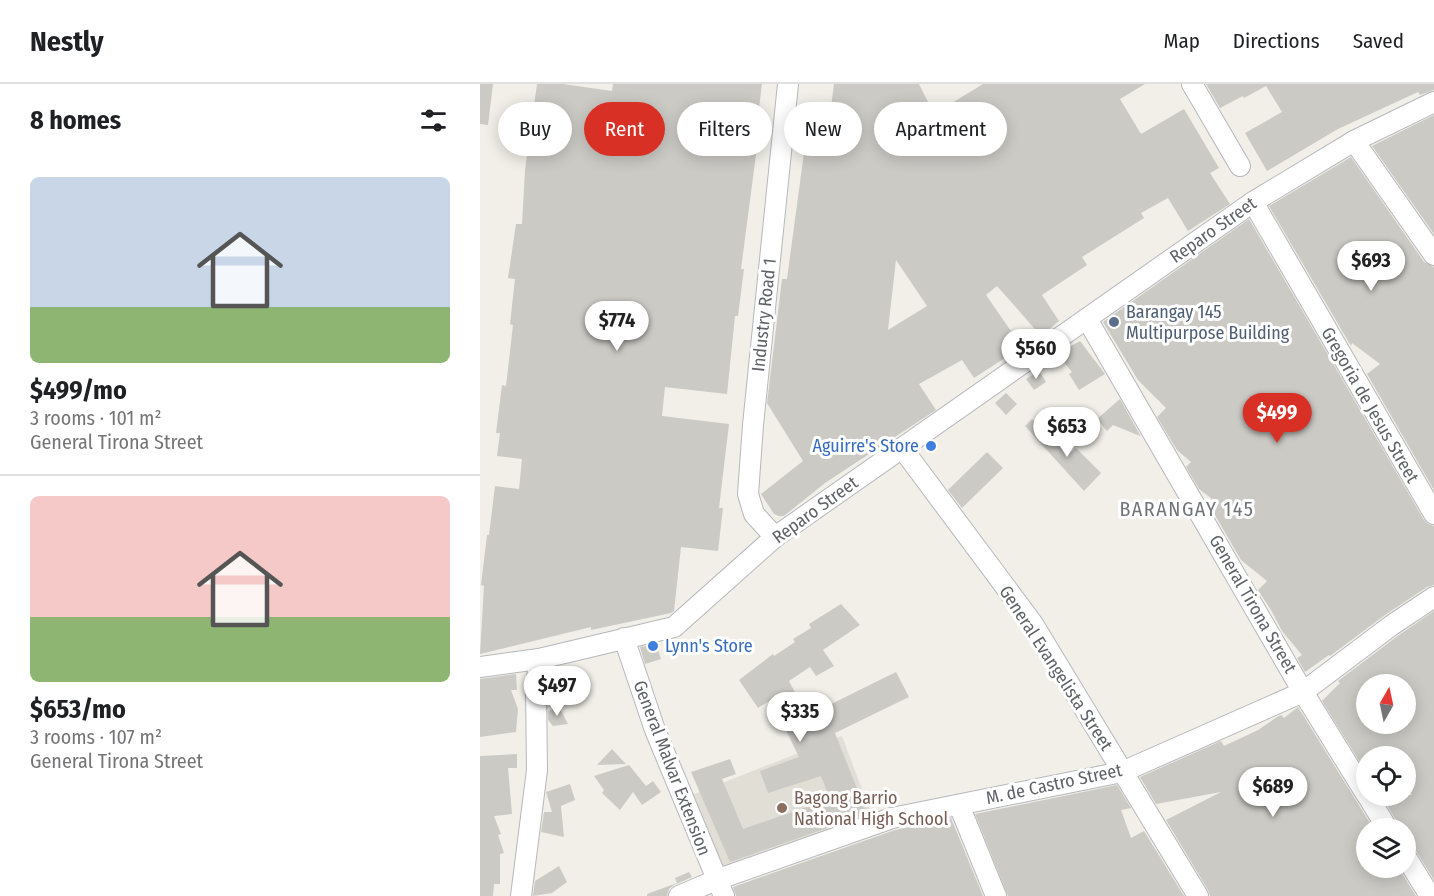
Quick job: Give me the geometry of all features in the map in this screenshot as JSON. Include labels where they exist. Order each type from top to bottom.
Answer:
[{"type":"street","name":"Industry Road 1","points":[[776,537],[754,514],[748,494],[758,370],[788,84]]},
{"type":"street","points":[[1192,84],[1240,166]]},
{"type":"street","name":"Reparo Street","points":[[480,667],[539,659],[680,624],[776,537],[1252,202],[1354,141],[1434,102]]},
{"type":"street","points":[[1354,141],[1434,255]]},
{"type":"street","name":"Gregoria de Jesus Street","points":[[1252,202],[1427,486],[1434,514]]},
{"type":"street","name":"General Tirona Street","points":[[1087,320],[1303,692],[1356,777]]},
{"type":"street","name":"General Evangelista Street","points":[[902,448],[1032,624],[1198,896]]},
{"type":"street","name":"M. de Castro Street","points":[[679,896],[720,888],[892,818],[1122,772],[1303,692],[1392,625],[1434,597]]},
{"type":"street","name":"General Malvar Extension","points":[[624,638],[656,730],[720,888]]},
{"type":"street","points":[[521,896],[537,770],[536,690],[539,659]]},
{"type":"street","points":[[958,805],[996,896]]},
{"type":"street","points":[[1416,874],[1429,896],[1434,893]]},
{"type":"shaded area","name":"Bagong Barrio National High School","points":[[842,736],[873,819],[723,873],[689,796]]},
{"type":"building","points":[[480,84],[493,84],[488,125],[480,124]]},
{"type":"building","points":[[537,84],[563,84],[612,91],[613,84],[762,84],[760,102],[677,102],[677,156],[756,156],[741,269],[744,269],[738,316],[735,316],[727,394],[665,387],[662,416],[729,424],[719,508],[723,508],[718,551],[681,547],[674,611],[671,613],[591,630],[591,627],[480,654],[484,586],[481,585],[495,486],[519,489],[522,459],[497,456],[500,433],[496,433],[502,385],[506,386],[513,325],[510,324],[515,279],[508,278],[516,224],[522,224],[527,156],[572,156],[572,102],[534,102]]},
{"type":"building","points":[[834,84],[919,84],[928,102],[874,102],[874,156],[1007,156],[1007,102],[954,102],[983,84],[1145,84],[1120,99],[1141,134],[1184,109],[1219,168],[1210,173],[1230,204],[1188,231],[1168,198],[1141,213],[1144,218],[1082,257],[1087,265],[1042,295],[1059,321],[1041,336],[997,286],[986,295],[1022,347],[974,378],[962,360],[919,384],[936,410],[825,483],[784,516],[779,516],[774,514],[761,494],[803,461],[767,403],[782,279],[787,279],[804,156],[862,156],[862,102],[832,102]],"holes":[[[896,260],[927,306],[888,330]]]},
{"type":"building","points":[[1206,84],[1434,84],[1434,90],[1420,95],[1418,92],[1338,129],[1267,171],[1245,133],[1282,112],[1266,86],[1220,108]]},
{"type":"building","points":[[1434,115],[1434,234],[1372,146]]},
{"type":"building","points":[[1351,157],[1424,262],[1434,267],[1434,490],[1367,374],[1380,364],[1352,343],[1351,346],[1269,206]]},
{"type":"building","points":[[1249,219],[1424,520],[1434,526],[1434,585],[1427,587],[1385,615],[1305,672],[1297,658],[1302,655],[1282,631],[1258,590],[1267,581],[1241,560],[1212,510],[1209,503],[1212,499],[1199,489],[1186,467],[1191,462],[1177,450],[1157,417],[1166,408],[1138,380],[1103,322]]},
{"type":"building","points":[[1080,341],[1105,374],[1079,390],[1069,374],[1072,372],[1057,354]]},
{"type":"building","points":[[1039,371],[1046,382],[1034,390],[1026,379]]},
{"type":"building","points":[[1006,393],[1017,404],[1006,415],[995,403]]},
{"type":"building","points":[[1120,399],[1140,436],[1113,425],[1107,431],[1097,419]]},
{"type":"building","points":[[1069,416],[1079,430],[1069,439],[1059,425]]},
{"type":"building","points":[[1032,419],[1068,455],[1076,448],[1101,473],[1084,491],[1025,426]]},
{"type":"building","points":[[987,452],[1003,468],[962,508],[948,490]]},
{"type":"building","points":[[841,604],[860,625],[823,650],[834,666],[816,676],[810,667],[789,681],[809,715],[896,672],[909,697],[835,733],[867,814],[730,862],[691,772],[730,759],[736,774],[722,779],[743,829],[830,799],[821,776],[768,793],[760,771],[799,757],[771,700],[758,708],[739,680],[773,654],[774,656],[795,642],[793,639],[811,628],[809,624]]},
{"type":"building","points":[[1434,611],[1434,880],[1416,851],[1416,818],[1395,818],[1388,806],[1416,806],[1416,746],[1356,746],[1356,756],[1322,701],[1340,683],[1338,681]]},
{"type":"building","points":[[656,644],[661,659],[645,664],[640,647]]},
{"type":"building","points":[[516,674],[517,690],[511,690],[518,709],[516,732],[480,737],[480,679]]},
{"type":"building","points":[[559,707],[568,724],[553,726],[548,720],[548,711]]},
{"type":"building","points":[[1298,707],[1356,801],[1356,806],[1359,806],[1367,818],[1356,818],[1356,878],[1405,878],[1416,896],[1210,896],[1166,820],[1221,792],[1156,804],[1140,777],[1221,741],[1224,746],[1258,730],[1281,715],[1284,718]]},
{"type":"building","points":[[612,749],[626,764],[597,765]]},
{"type":"building","points":[[517,754],[517,768],[508,768],[512,814],[494,816],[501,834],[498,835],[504,853],[500,854],[500,884],[494,884],[493,896],[480,896],[480,756]]},
{"type":"building","points":[[629,765],[646,786],[653,781],[661,792],[642,805],[633,792],[620,810],[602,793],[604,790],[594,776]]},
{"type":"building","points":[[570,784],[575,800],[561,806],[564,837],[541,832],[544,812],[552,812],[546,792]]},
{"type":"building","points":[[1117,785],[1131,808],[1121,810],[1131,838],[1144,831],[1184,896],[1008,896],[975,814]]},
{"type":"building","points":[[951,818],[983,896],[736,896],[733,887],[895,830]]},
{"type":"building","points":[[559,866],[567,882],[552,893],[533,896],[535,881]]},
{"type":"building","points":[[689,872],[692,877],[674,885],[669,889],[667,896],[647,896],[647,894],[677,883],[675,878]]},
{"type":"place","name":"Barangay 145 Multipurpose Building","points":[[1114,322]]},
{"type":"place","name":"Aguirre's Store","points":[[931,446]]},
{"type":"place","name":"Lynn's Store","points":[[653,646]]},
{"type":"place","name":"Bagong Barrio National High School","points":[[782,808]]},
{"type":"district","name":"BARANGAY 145","points":[[1187,509]]}]
